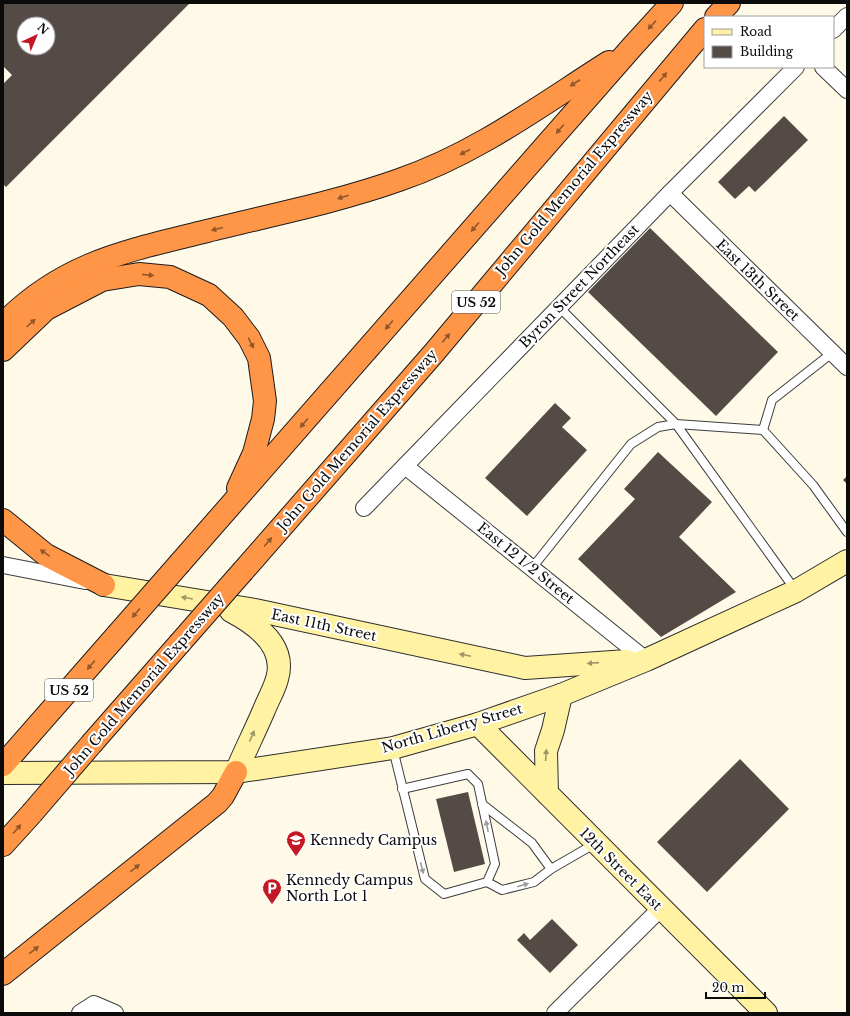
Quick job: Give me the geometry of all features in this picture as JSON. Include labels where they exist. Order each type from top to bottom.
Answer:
[{"type":"highway","name":"US 52","points":[[3,765],[672,3]]},
{"type":"highway","points":[[717,16],[729,3]]},
{"type":"highway","name":"John Gold Memorial Expressway","points":[[3,845],[433,354],[689,46],[704,30]]},
{"type":"highway","points":[[3,324],[19,308],[48,286],[71,273],[121,252],[331,201],[399,180],[449,160],[496,135],[632,47]]},
{"type":"highway","points":[[3,350],[46,309],[102,280],[139,274],[170,277],[210,295],[233,317],[249,338],[259,358],[265,401],[254,453],[226,512]]},
{"type":"highway","points":[[3,520],[46,555],[104,585]]},
{"type":"highway","points":[[3,974],[217,802],[223,796],[236,772]]},
{"type":"main road","name":"North Liberty Street","points":[[3,772],[236,772],[393,748],[478,724],[562,695],[646,660],[796,592],[847,561]]},
{"type":"main road","name":"East 11th Street","points":[[104,585],[255,610],[525,668],[646,660]]},
{"type":"main road","points":[[208,602],[229,610],[251,622],[262,631],[270,641],[276,654],[278,678],[236,772]]},
{"type":"main road","points":[[547,793],[546,751],[554,730],[562,695]]},
{"type":"main road","name":"12th Street East","points":[[478,724],[766,1013]]},
{"type":"street","points":[[834,29],[847,16]]},
{"type":"street","name":"Byron Street Northeast","points":[[364,508],[670,193],[795,68]]},
{"type":"street","points":[[824,68],[847,90]]},
{"type":"street","name":"East 13th Street","points":[[670,193],[847,367]]},
{"type":"street","name":"East 12 1/2 Street","points":[[405,466],[646,660]]},
{"type":"street","name":"East 11th Street","points":[[3,565],[104,585]]},
{"type":"street","points":[[555,1013],[660,908]]},
{"type":"street","points":[[80,1013],[94,1004],[115,1013]]},
{"type":"lane","points":[[559,307],[676,424],[796,592]]},
{"type":"lane","points":[[763,430],[772,400],[832,353]]},
{"type":"lane","points":[[532,568],[632,444],[658,427],[676,424],[763,430],[813,485],[847,532]]},
{"type":"lane","points":[[393,748],[402,790],[425,878],[444,894],[487,882],[502,890],[534,882],[551,869],[596,843]]},
{"type":"lane","points":[[402,790],[468,774],[478,784],[495,864],[487,882]]},
{"type":"lane","points":[[482,804],[532,843],[551,869]]},
{"type":"building","points":[[3,3],[190,3],[6,187],[3,184],[3,84],[12,75],[3,66]]},
{"type":"building","points":[[784,116],[808,140],[755,192],[749,186],[735,199],[718,182]]},
{"type":"building","points":[[650,228],[778,352],[716,416],[588,292]]},
{"type":"building","points":[[555,403],[571,418],[562,427],[587,450],[527,516],[485,478]]},
{"type":"building","points":[[658,452],[712,502],[679,537],[736,592],[661,637],[578,559],[635,499],[624,489]]},
{"type":"building","points":[[847,476],[847,484],[843,480]]},
{"type":"building","points":[[740,759],[789,809],[707,892],[657,842]]},
{"type":"building","points":[[468,792],[485,864],[454,872],[436,799]]},
{"type":"building","points":[[552,919],[578,945],[550,973],[517,940],[524,933],[530,940]]},
{"type":"place","name":"Kennedy Campus","points":[[296,857]]},
{"type":"place","name":"Kennedy Campus North Lot 1","points":[[272,905]]}]
